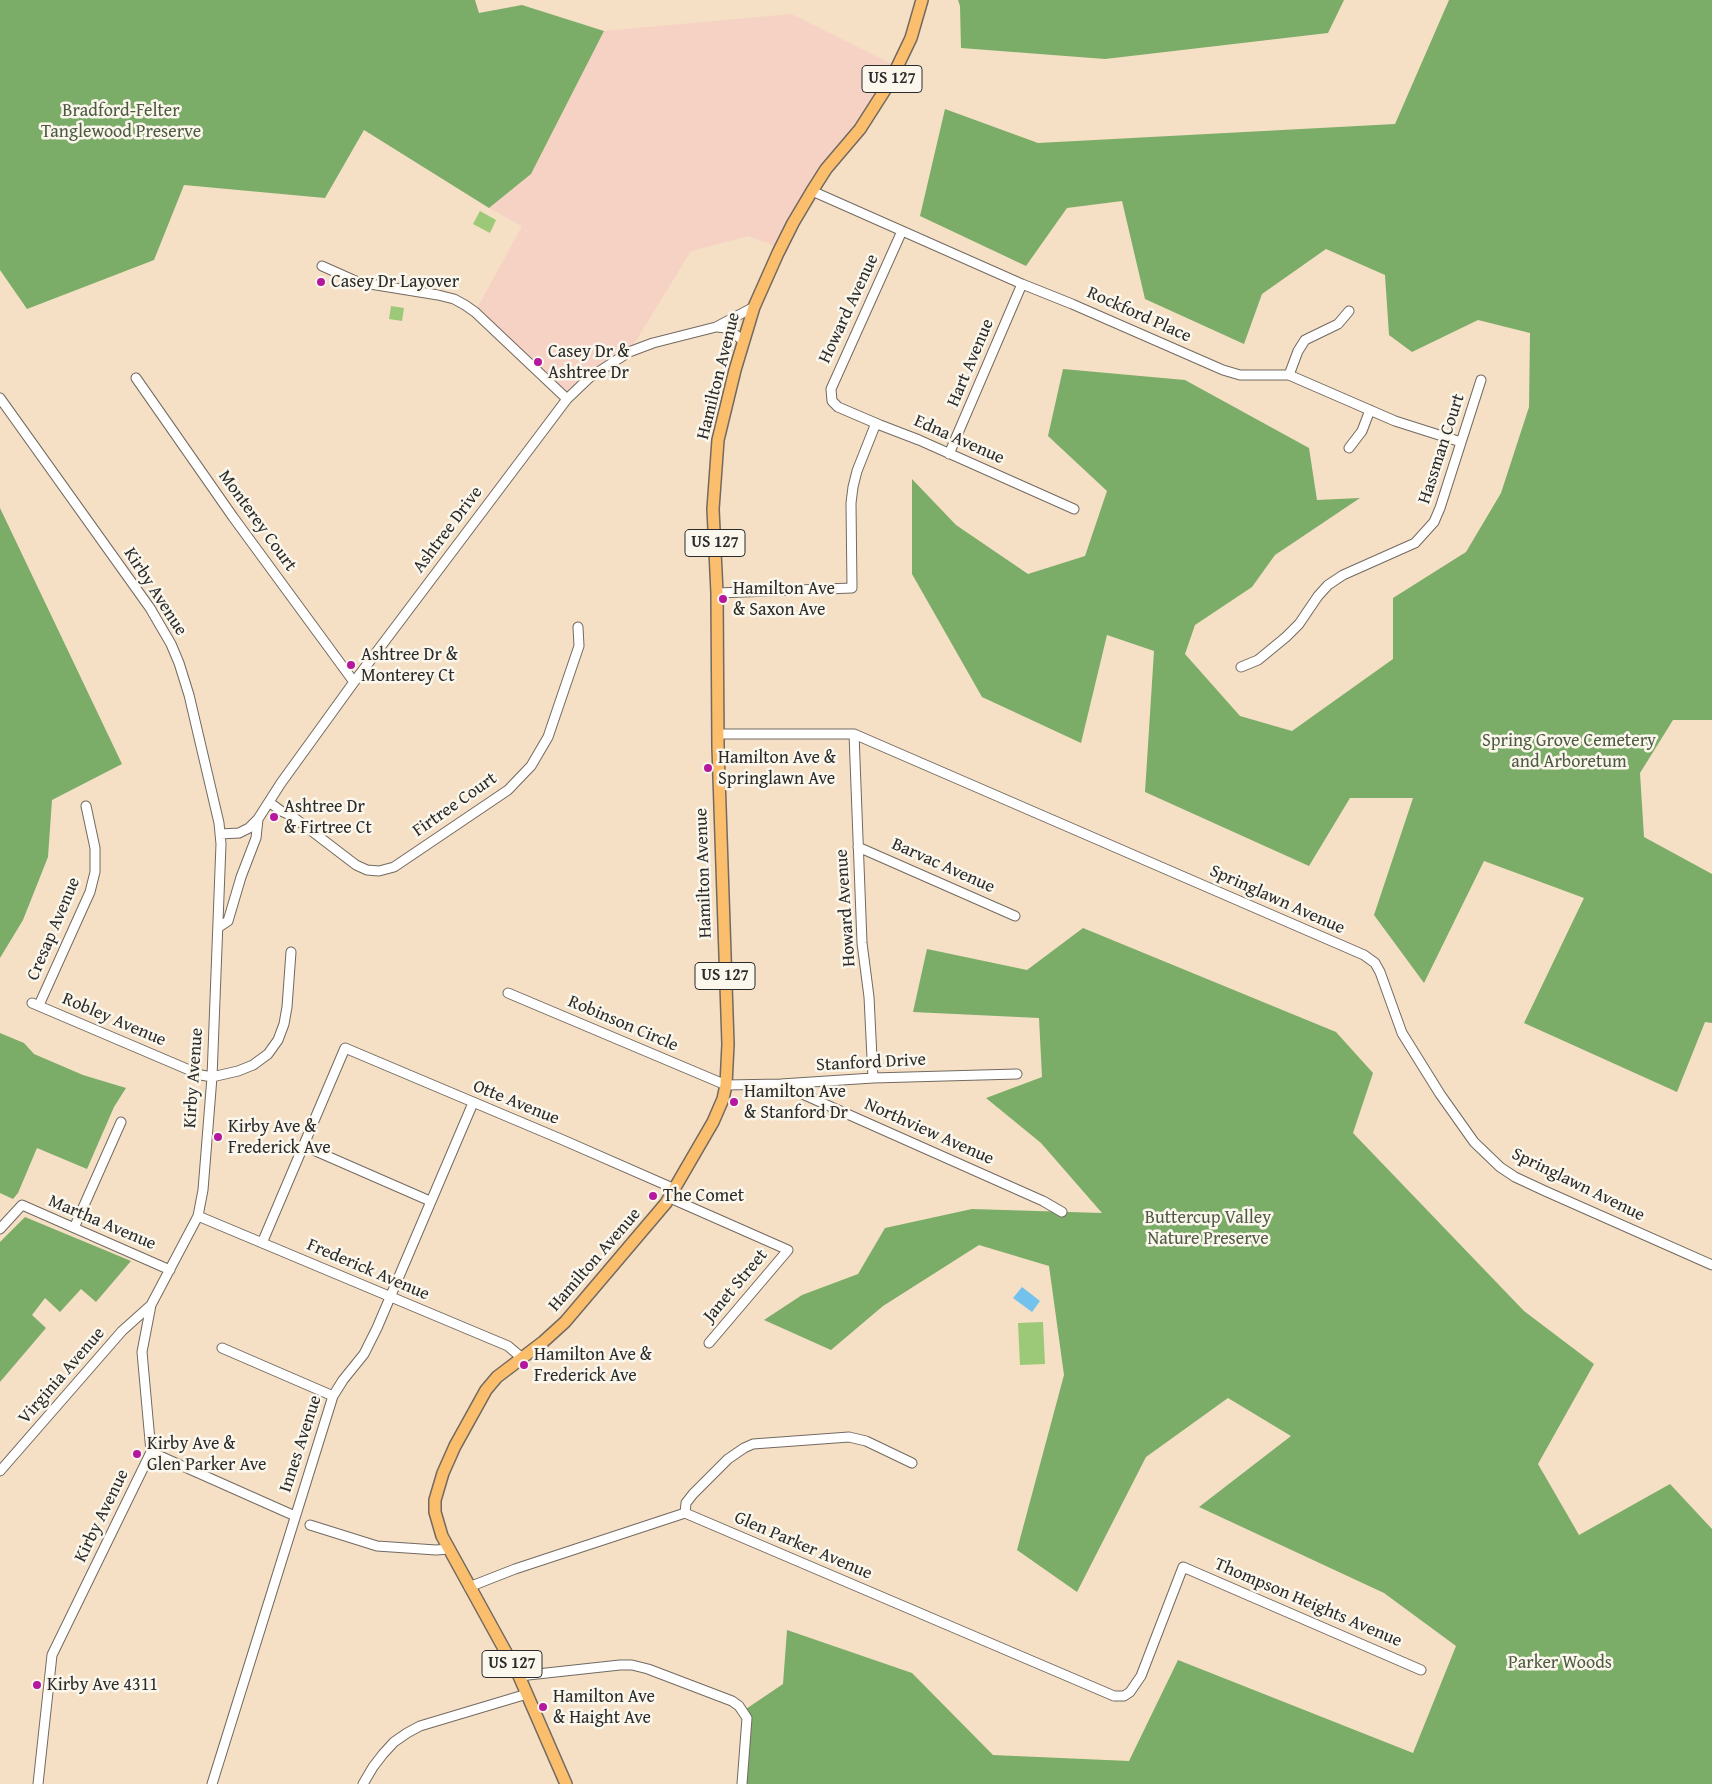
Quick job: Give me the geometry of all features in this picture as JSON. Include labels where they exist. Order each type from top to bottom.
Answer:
[{"type":"main road","name":"Hamilton Avenue","points":[[566,1784],[519,1676],[442,1536],[435,1512],[434,1500],[455,1446],[486,1390],[497,1377],[544,1342],[565,1322],[672,1194],[713,1122],[723,1099],[726,1085],[728,1044],[713,508],[718,440],[754,307],[793,223],[812,191],[826,169],[860,128],[890,82],[911,38],[922,0]]},
{"type":"street","name":"Rockford Place","points":[[812,191],[1223,370],[1240,375],[1289,375],[1395,421],[1461,442]]},
{"type":"street","name":"Howard Avenue","points":[[832,401],[831,389],[902,231]]},
{"type":"street","points":[[322,266],[358,282],[454,299],[465,305],[567,398]]},
{"type":"street","name":"Hart Avenue","points":[[950,454],[1022,284]]},
{"type":"street","name":"Ashtree Drive","points":[[220,834],[239,833],[249,828],[258,819],[281,783],[354,682],[567,398],[589,378],[629,352],[653,343],[716,327],[754,307]]},
{"type":"street","points":[[1289,375],[1298,351],[1305,340],[1338,324],[1349,311]]},
{"type":"street","points":[[716,327],[731,331],[744,341]]},
{"type":"street","name":"Monterey Court","points":[[136,378],[233,517],[354,682]]},
{"type":"street","name":"Hassman Court","points":[[1241,667],[1258,660],[1286,637],[1299,624],[1328,585],[1342,575],[1415,543],[1426,532],[1434,522],[1440,508],[1481,380]]},
{"type":"street","name":"Kirby Avenue","points":[[1,401],[150,608],[171,644],[189,694],[220,834],[222,861],[212,1077],[203,1190],[198,1216],[150,1305],[142,1352],[150,1452],[52,1655],[38,1784]]},
{"type":"street","name":"Edna Avenue","points":[[832,401],[838,406],[876,423],[919,440],[1074,509]]},
{"type":"street","points":[[1349,448],[1362,431],[1370,410]]},
{"type":"street","points":[[716,593],[852,588],[851,503],[853,487],[860,463],[876,423]]},
{"type":"street","name":"Firtree Court","points":[[269,802],[292,816],[356,865],[367,870],[379,871],[394,867],[508,790],[531,766],[548,737],[579,646],[578,627]]},
{"type":"street","name":"Springlawn Avenue","points":[[718,734],[854,734],[1364,955],[1375,963],[1378,968],[1402,1033],[1440,1094],[1474,1142],[1500,1167],[1515,1177],[1545,1191],[1712,1265]]},
{"type":"street","name":"Howard Avenue","points":[[854,734],[862,943],[869,997],[873,1078]]},
{"type":"street","name":"Cresap Avenue","points":[[35,1004],[90,892],[96,860],[86,806]]},
{"type":"street","points":[[219,927],[228,921],[256,838],[258,819]]},
{"type":"street","name":"Barvac Avenue","points":[[858,847],[1015,916]]},
{"type":"street","points":[[212,1077],[238,1072],[253,1065],[268,1054],[278,1040],[284,1024],[287,1007],[291,952]]},
{"type":"street","name":"Robinson Circle","points":[[508,993],[726,1085]]},
{"type":"street","name":"Robley Avenue","points":[[35,1004],[201,1075],[212,1077]]},
{"type":"street","name":"Otte Avenue","points":[[304,1146],[345,1048],[563,1140],[788,1250]]},
{"type":"street","name":"Stanford Drive","points":[[726,1085],[1017,1074]]},
{"type":"street","name":"Northview Avenue","points":[[781,1084],[1043,1201],[1062,1212]]},
{"type":"street","name":"Innes Avenue","points":[[212,1784],[332,1396],[342,1380],[364,1354],[377,1328],[473,1103]]},
{"type":"street","points":[[74,1228],[121,1122]]},
{"type":"street","points":[[262,1243],[304,1146],[430,1201]]},
{"type":"street","name":"Martha Avenue","points":[[0,1229],[22,1205],[170,1270]]},
{"type":"street","name":"Frederick Avenue","points":[[198,1216],[508,1346],[522,1358]]},
{"type":"street","name":"Janet Street","points":[[709,1343],[788,1250]]},
{"type":"street","name":"Virginia Avenue","points":[[0,1471],[122,1331],[150,1305]]},
{"type":"street","points":[[222,1348],[332,1396]]},
{"type":"street","points":[[469,1587],[515,1568],[685,1514],[686,1503],[693,1494],[728,1458],[753,1444],[849,1437],[866,1441],[912,1463]]},
{"type":"street","points":[[150,1452],[294,1516]]},
{"type":"street","name":"Glen Parker Avenue","points":[[685,1514],[1109,1694],[1120,1696],[1132,1690],[1141,1676],[1183,1567]]},
{"type":"street","points":[[310,1525],[377,1546],[436,1550],[449,1549]]},
{"type":"street","name":"Thompson Heights Avenue","points":[[1183,1567],[1421,1670]]},
{"type":"street","points":[[519,1676],[632,1665],[648,1669],[732,1701],[739,1706],[746,1718],[742,1784]]},
{"type":"street","points":[[363,1784],[372,1767],[383,1754],[394,1742],[407,1733],[420,1726],[527,1694]]},
{"type":"shaded area","points":[[791,14],[898,67],[826,169],[780,248],[749,236],[691,251],[629,352],[567,399],[475,312],[522,226],[489,208],[531,174],[604,31]]},
{"type":"green space","name":"Bradford-Felter Tanglewood Preserve","points":[[0,0],[475,0],[479,13],[522,5],[604,31],[531,174],[489,208],[364,130],[325,198],[184,185],[154,260],[27,309],[0,270]]},
{"type":"green space","points":[[958,0],[1344,0],[1328,33],[1105,59],[961,48],[960,6]]},
{"type":"green space","name":"Spring Grove Cemetery and Arboretum","points":[[1449,0],[1712,0],[1712,720],[1673,720],[1640,773],[1644,837],[1712,874],[1712,1023],[1705,1022],[1677,1092],[1524,1023],[1584,898],[1484,861],[1424,983],[1374,915],[1413,798],[1350,798],[1309,866],[1145,792],[1154,651],[1107,635],[1081,743],[982,697],[912,574],[912,479],[956,525],[1028,574],[1085,556],[1107,491],[1048,436],[1063,369],[1185,380],[1309,448],[1317,500],[1360,498],[1275,555],[1252,587],[1195,625],[1185,654],[1240,716],[1292,731],[1393,659],[1393,598],[1466,552],[1501,493],[1529,407],[1530,333],[1478,320],[1412,352],[1389,335],[1385,275],[1326,249],[1262,294],[1244,344],[1145,299],[1122,201],[1067,208],[1026,266],[920,216],[945,109],[1038,143],[1395,124]]},
{"type":"green space","points":[[480,211],[496,220],[490,233],[473,224]]},
{"type":"green space","points":[[391,306],[404,308],[402,321],[389,319]]},
{"type":"green space","points":[[0,508],[122,764],[52,800],[48,857],[23,920],[0,958]]},
{"type":"green space","points":[[1083,928],[1336,1032],[1373,1073],[1353,1133],[1524,1311],[1594,1364],[1538,1464],[1579,1535],[1670,1484],[1712,1529],[1712,1784],[740,1784],[743,1711],[783,1684],[787,1630],[912,1673],[993,1755],[1129,1761],[1178,1660],[1413,1753],[1456,1646],[1384,1593],[1199,1507],[1291,1436],[1228,1398],[1146,1457],[1077,1592],[1017,1550],[1064,1375],[1049,1266],[979,1245],[883,1306],[831,1350],[764,1320],[802,1295],[858,1274],[885,1228],[972,1209],[1102,1213],[1041,1143],[986,1098],[1042,1077],[1039,1018],[913,1012],[927,949],[1027,970]]},
{"type":"green space","points":[[0,1033],[24,1043],[34,1054],[83,1075],[126,1088],[114,1107],[87,1169],[37,1148],[18,1193],[13,1199],[0,1193]]},
{"type":"green space","points":[[25,1217],[131,1261],[96,1302],[81,1289],[60,1312],[45,1298],[32,1315],[46,1328],[0,1382],[0,1242]]},
{"type":"green space","points":[[1043,1322],[1045,1364],[1020,1365],[1018,1323]]},
{"type":"water","points":[[1022,1287],[1040,1301],[1032,1312],[1013,1298]]},
{"type":"place","name":"Casey Dr Layover","points":[[321,282]]},
{"type":"place","name":"Casey Dr & Ashtree Dr","points":[[538,362]]},
{"type":"place","name":"Hamilton Ave & Saxon Ave","points":[[723,599]]},
{"type":"place","name":"Ashtree Dr & Monterey Ct","points":[[351,665]]},
{"type":"place","name":"Hamilton Ave & Springlawn Ave","points":[[708,768]]},
{"type":"place","name":"Ashtree Dr & Firtree Ct","points":[[274,817]]},
{"type":"place","name":"Hamilton Ave & Stanford Dr","points":[[734,1102]]},
{"type":"place","name":"Kirby Ave & Frederick Ave","points":[[218,1137]]},
{"type":"place","name":"The Comet","points":[[653,1196]]},
{"type":"place","name":"Hamilton Ave & Frederick Ave","points":[[524,1365]]},
{"type":"place","name":"Kirby Ave & Glen Parker Ave","points":[[137,1454]]},
{"type":"place","name":"Kirby Ave 4311","points":[[37,1685]]},
{"type":"place","name":"Hamilton Ave & Haight Ave","points":[[543,1707]]},
{"type":"park label","name":"Buttercup Valley Nature Preserve","points":[[1208,1228]]},
{"type":"park label","name":"Parker Woods","points":[[1560,1663]]}]
